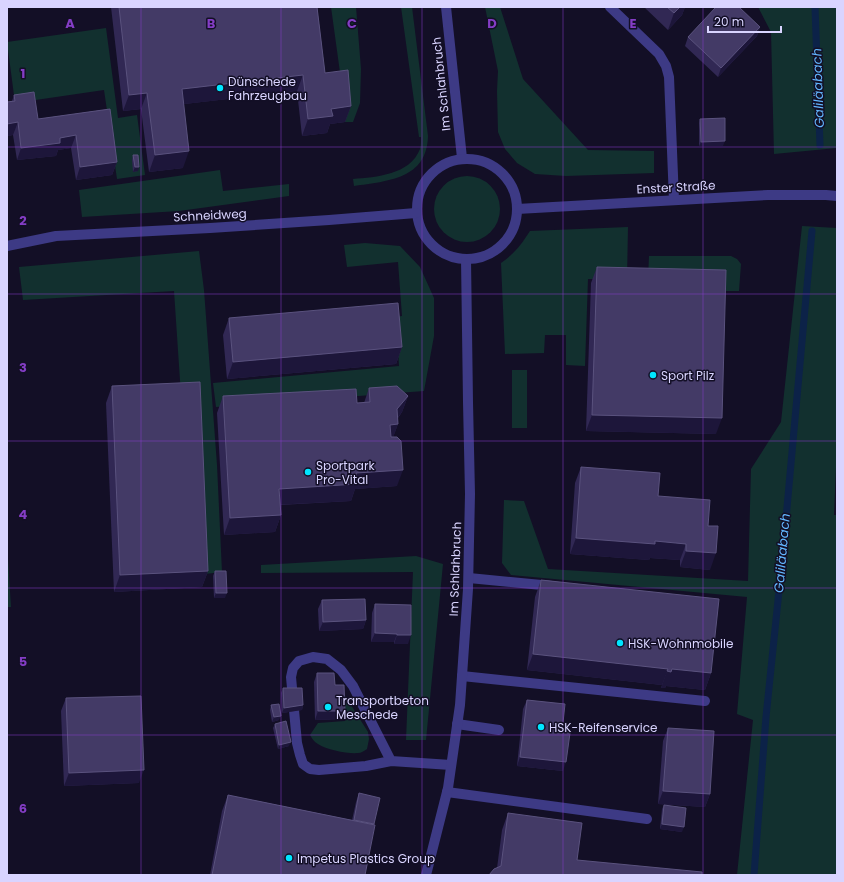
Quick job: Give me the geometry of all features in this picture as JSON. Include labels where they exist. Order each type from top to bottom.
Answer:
[{"type":"street","name":"Im Schlahbruch","points":[[446,7],[462,158]]},
{"type":"street","points":[[610,7],[659,54],[666,66],[669,77],[674,200]]},
{"type":"street","points":[[462,158],[472,158],[486,162],[499,169],[509,180],[515,194],[517,209],[515,225],[508,239],[496,250],[482,257],[466,259],[451,257],[438,251],[427,240],[419,227],[416,213],[417,198],[422,184],[431,173],[443,164],[462,158]]},
{"type":"street","name":"Enster Straße","points":[[517,209],[768,195],[837,196]]},
{"type":"street","name":"Schneidweg","points":[[7,246],[56,236],[322,221],[416,213]]},
{"type":"street","name":"Im Schlahbruch","points":[[426,875],[447,792],[451,766],[462,676],[469,578],[470,494],[466,259]]},
{"type":"street","points":[[469,578],[562,587]]},
{"type":"street","points":[[391,761],[353,686],[342,670],[327,659],[313,657],[299,661],[293,668],[291,677],[297,743],[303,764],[310,769],[319,770],[366,766],[391,761],[451,766]]},
{"type":"street","points":[[462,676],[705,701]]},
{"type":"street","points":[[457,724],[499,730]]},
{"type":"street","points":[[447,792],[647,819]]},
{"type":"green space","points":[[331,7],[356,7],[361,69],[360,103],[353,122],[345,122],[342,87]]},
{"type":"green space","points":[[401,7],[412,7],[428,136],[426,150],[421,161],[413,169],[403,175],[380,182],[354,186],[353,179],[391,173],[409,164],[415,158],[420,148],[421,137],[419,137]]},
{"type":"green space","points":[[485,7],[500,7],[523,79],[588,150],[654,151],[654,173],[566,176],[535,174],[517,163],[505,149],[498,132],[498,71]]},
{"type":"green space","points":[[758,7],[837,7],[837,148],[774,154],[771,32]]},
{"type":"green space","points":[[106,28],[118,118],[137,115],[145,175],[117,179],[104,90],[15,103],[7,42]]},
{"type":"green space","points":[[220,170],[223,191],[289,184],[289,196],[179,211],[82,217],[79,190]]},
{"type":"green space","points":[[467,176],[480,178],[495,191],[498,196],[500,209],[498,222],[485,237],[480,240],[467,242],[454,240],[439,227],[436,222],[434,209],[436,196],[449,181],[454,178]]},
{"type":"green space","points":[[802,226],[837,228],[837,444],[834,515],[837,515],[837,875],[737,875],[753,720],[737,714],[747,597],[511,575],[502,563],[504,500],[524,501],[548,569],[748,581],[751,469],[781,422]]},
{"type":"green space","points":[[628,227],[627,279],[588,279],[585,366],[566,365],[566,335],[545,335],[544,353],[505,354],[501,263],[510,256],[530,231]]},
{"type":"green space","points":[[365,243],[400,246],[420,267],[434,298],[434,336],[424,391],[216,407],[213,383],[399,366],[396,317],[402,316],[398,262],[347,267],[344,245]]},
{"type":"green space","points":[[199,251],[204,290],[217,465],[222,572],[205,574],[181,395],[174,291],[23,300],[19,267]]},
{"type":"green space","points":[[649,256],[731,256],[737,259],[741,264],[739,291],[726,291],[726,280],[648,279]]},
{"type":"green space","points":[[512,370],[527,370],[527,428],[512,428]]},
{"type":"green space","points":[[7,542],[11,607],[7,607]]},
{"type":"green space","points":[[416,556],[443,564],[426,740],[406,740],[413,572],[261,573],[261,565]]},
{"type":"green space","points":[[344,694],[368,732],[369,739],[367,749],[360,753],[332,750],[317,743],[310,735],[318,723],[345,721]]},
{"type":"building","name":"Dünschede Fahrzeugbau","points":[[119,7],[317,7],[325,73],[348,70],[351,106],[331,109],[333,116],[308,119],[303,75],[182,89],[189,151],[155,155],[147,93],[129,95]]},
{"type":"building","points":[[667,7],[680,7],[674,13]]},
{"type":"building","points":[[716,7],[739,7],[760,27],[721,68],[688,37]]},
{"type":"building","points":[[34,92],[38,119],[110,109],[117,162],[80,167],[76,135],[60,138],[60,143],[21,148],[18,122],[7,124],[7,102],[15,101],[14,95]]},
{"type":"building","points":[[725,118],[725,141],[701,142],[700,119]]},
{"type":"building","points":[[133,155],[138,155],[139,167],[135,167]]},
{"type":"building","name":"Sport Pilz","points":[[597,267],[726,270],[722,418],[592,415]]},
{"type":"building","points":[[398,303],[402,347],[233,362],[229,318]]},
{"type":"building","points":[[200,382],[208,571],[120,575],[112,386]]},
{"type":"building","name":"Sportpark Pro-Vital","points":[[397,386],[408,396],[397,409],[398,424],[390,425],[391,437],[397,437],[401,441],[403,470],[356,473],[357,484],[279,489],[281,515],[230,518],[223,396],[356,389],[357,403],[370,402],[369,388]]},
{"type":"building","points":[[581,467],[660,473],[658,496],[710,500],[708,526],[718,526],[716,553],[686,551],[686,544],[655,541],[655,544],[576,538]]},
{"type":"building","points":[[215,571],[226,571],[227,593],[216,593]]},
{"type":"building","name":"HSK-Wohnmobile","points":[[541,580],[719,599],[711,673],[672,669],[671,672],[667,671],[668,669],[533,654]]},
{"type":"building","points":[[365,599],[366,620],[323,622],[322,600]]},
{"type":"building","points":[[375,604],[411,605],[411,635],[375,633]]},
{"type":"building","name":"Transportbeton Meschede","points":[[317,673],[334,673],[335,685],[344,685],[345,711],[318,711]]},
{"type":"building","points":[[283,688],[302,688],[303,705],[284,708]]},
{"type":"building","points":[[141,696],[144,770],[69,773],[66,698]]},
{"type":"building","name":"HSK-Reifenservice","points":[[527,700],[565,704],[562,732],[570,733],[566,762],[520,757]]},
{"type":"building","points":[[279,704],[281,716],[274,717],[271,705]]},
{"type":"building","points":[[286,721],[291,742],[279,745],[275,724]]},
{"type":"building","points":[[668,728],[714,731],[710,794],[663,791]]},
{"type":"building","points":[[359,793],[380,798],[374,824],[354,820]]},
{"type":"building","name":"Impetus Plastics Group","points":[[228,795],[375,825],[365,875],[212,875]]},
{"type":"building","points":[[664,805],[686,808],[684,827],[662,824]]},
{"type":"building","points":[[508,813],[582,823],[577,860],[702,872],[702,875],[489,875],[494,869],[501,866]]},
{"type":"waterway","name":"Galiläabach","points":[[815,7],[820,145]]},
{"type":"waterway","name":"Galiläabach","points":[[754,875],[766,717],[783,552],[812,231]]},
{"type":"place","name":"Dünschede Fahrzeugbau","points":[[220,88]]},
{"type":"place","name":"Sport Pilz","points":[[653,375]]},
{"type":"place","name":"Sportpark Pro-Vital","points":[[308,472]]},
{"type":"place","name":"HSK-Wohnmobile","points":[[620,643]]},
{"type":"place","name":"Transportbeton Meschede","points":[[328,707]]},
{"type":"place","name":"HSK-Reifenservice","points":[[541,727]]},
{"type":"place","name":"Impetus Plastics Group","points":[[289,858]]}]
